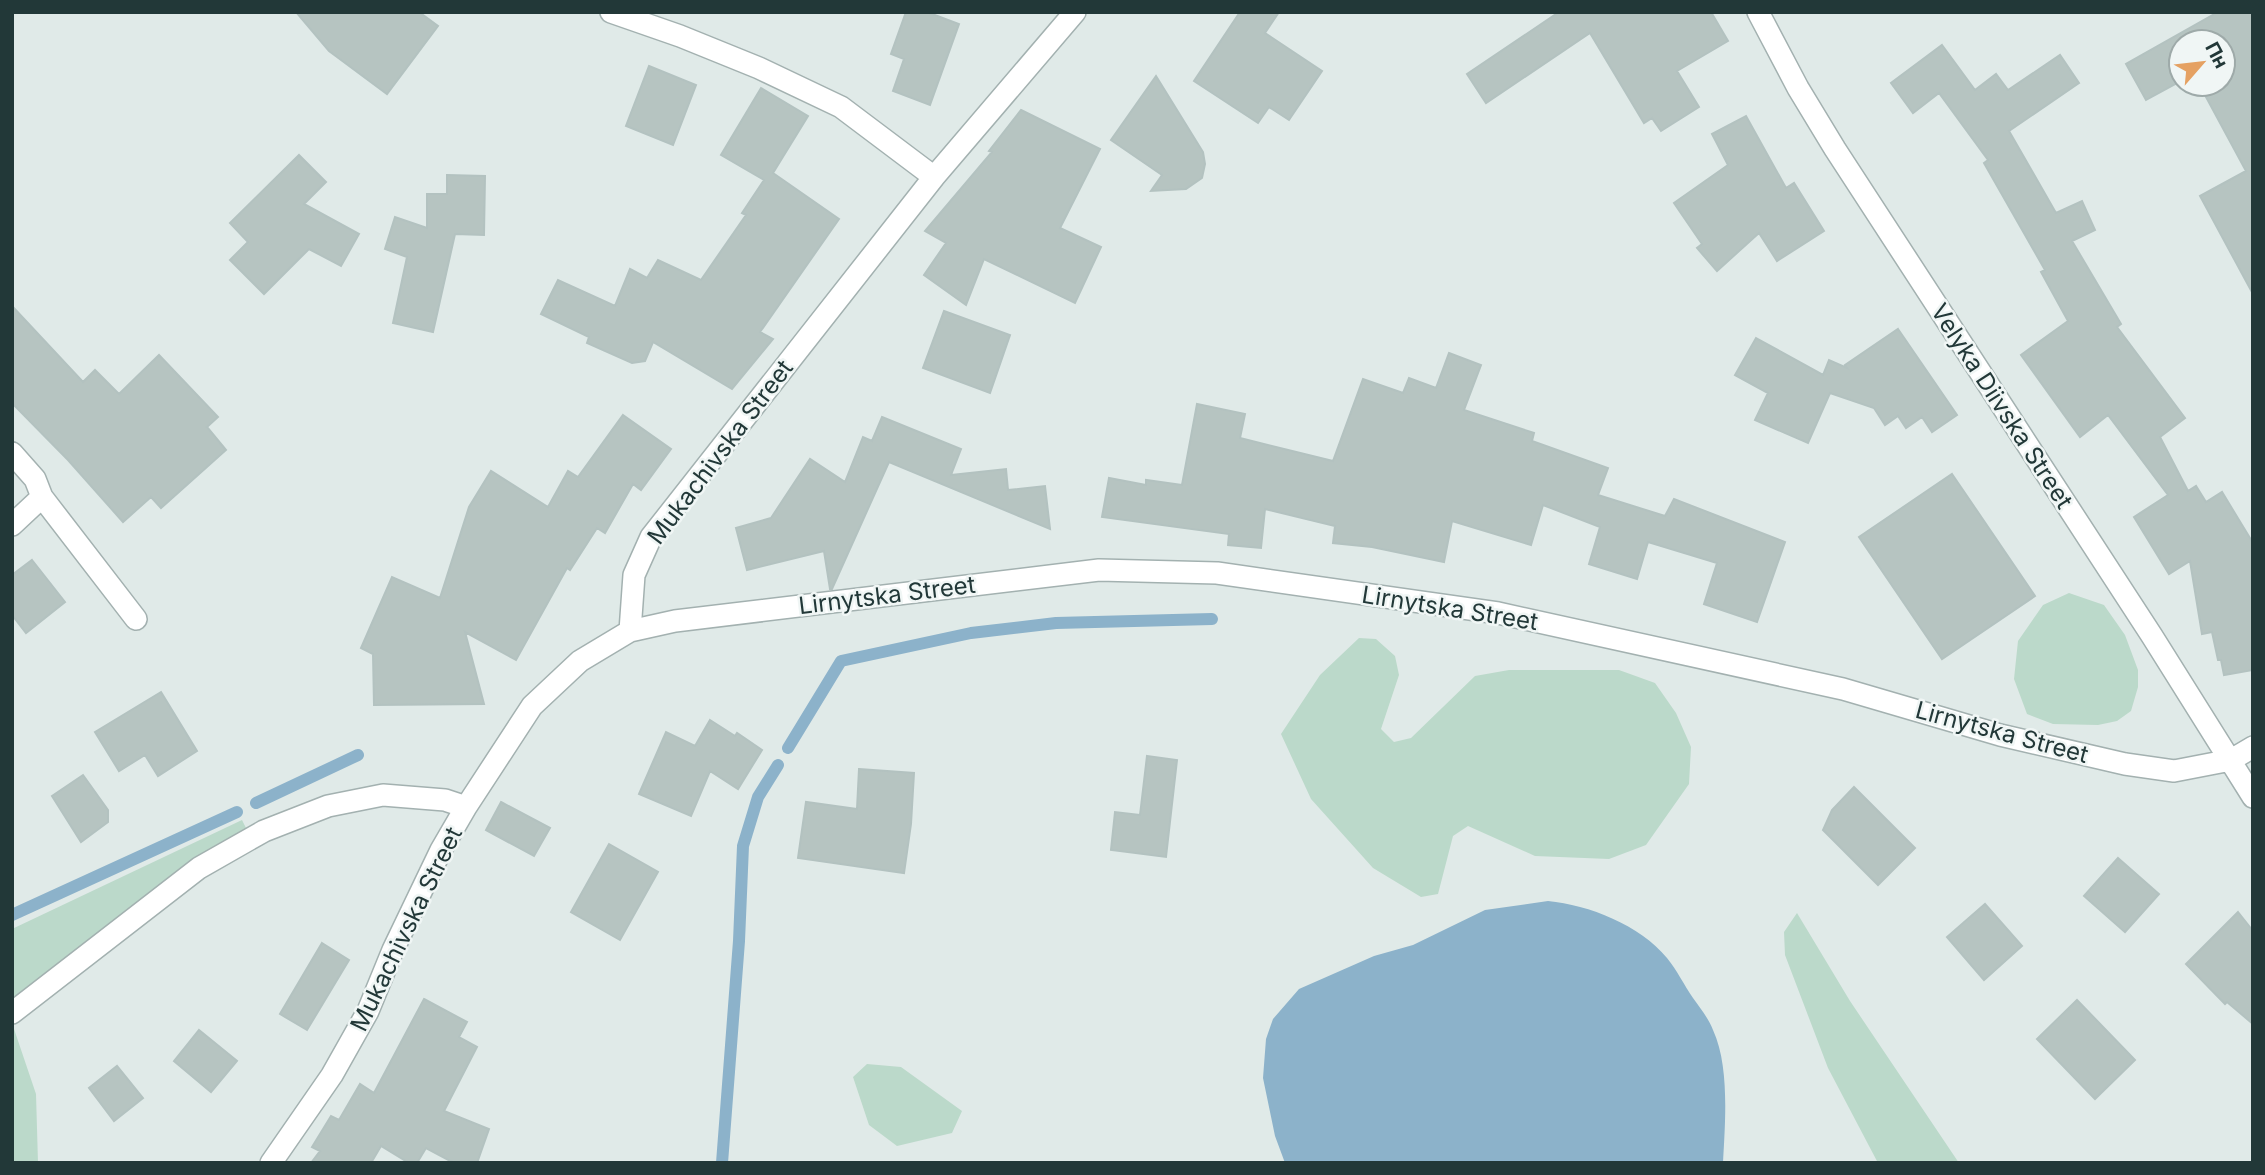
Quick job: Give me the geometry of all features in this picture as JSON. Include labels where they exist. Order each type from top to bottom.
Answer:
[{"type":"street","points":[[611,12],[759,68],[841,107],[934,177]]},
{"type":"street","name":"Mukachivska Street","points":[[271,1163],[332,1075],[362,1021],[442,850],[466,807],[532,706],[580,661],[630,631],[634,575],[651,537],[934,177],[1075,12]]},
{"type":"street","name":"Velyka Diivska Street","points":[[1758,12],[1798,88],[1835,149],[2253,797]]},
{"type":"street","points":[[12,453],[35,479],[42,497],[136,619]]},
{"type":"street","points":[[12,524],[42,497]]},
{"type":"street","name":"Lirnytska Street","points":[[630,631],[675,621],[1099,570],[1217,573],[1498,613],[1831,686],[2000,735],[2125,764],[2174,771],[2231,760],[2253,747]]},
{"type":"street","points":[[12,1013],[199,868],[264,831],[328,807],[383,795],[445,800],[466,807]]},
{"type":"green space","points":[[2069,593],[2104,605],[2125,635],[2138,670],[2138,687],[2131,711],[2117,721],[2098,725],[2053,724],[2027,714],[2014,679],[2018,641],[2043,605]]},
{"type":"green space","points":[[1359,638],[1376,639],[1395,656],[1399,675],[1381,729],[1394,742],[1411,738],[1475,676],[1509,670],[1619,670],[1655,683],[1676,713],[1691,747],[1689,784],[1646,845],[1609,859],[1535,856],[1468,826],[1453,836],[1438,894],[1421,897],[1373,868],[1311,799],[1281,734],[1320,675]]},
{"type":"green space","points":[[242,820],[247,830],[189,863],[12,1001],[12,929]]},
{"type":"green space","points":[[1797,913],[1850,1001],[1959,1163],[1878,1163],[1828,1068],[1785,955],[1784,932]]},
{"type":"green space","points":[[12,1023],[36,1094],[38,1163],[12,1163]]},
{"type":"green space","points":[[867,1064],[901,1067],[962,1111],[952,1133],[897,1146],[869,1125],[853,1077]]},
{"type":"water","points":[[1548,901],[1580,907],[1613,919],[1656,946],[1674,967],[1709,1022],[1722,1061],[1725,1095],[1723,1163],[1285,1163],[1275,1136],[1263,1078],[1266,1039],[1273,1019],[1299,989],[1374,956],[1413,945],[1485,910]]},
{"type":"building","points":[[296,12],[419,12],[438,26],[387,94],[329,51]]},
{"type":"building","points":[[906,12],[927,12],[959,24],[930,105],[893,91],[904,59],[891,54]]},
{"type":"building","points":[[1240,12],[1279,12],[1265,33],[1322,71],[1289,120],[1269,107],[1258,123],[1194,81]]},
{"type":"building","points":[[1559,12],[1711,12],[1728,41],[1677,71],[1699,107],[1661,131],[1652,118],[1644,123],[1590,33],[1486,103],[1467,74]]},
{"type":"building","points":[[2218,12],[2253,12],[2253,294],[2200,196],[2246,171],[2207,98],[2237,98],[2237,28],[2190,28]]},
{"type":"building","points":[[2167,41],[2167,89],[2146,100],[2126,64]]},
{"type":"building","points":[[1942,45],[1975,90],[1996,74],[2008,90],[2060,55],[2079,83],[2009,131],[2056,213],[2082,201],[2095,230],[2072,241],[2121,324],[2117,327],[2185,418],[2160,437],[2188,491],[2196,486],[2206,502],[2222,492],[2253,543],[2253,670],[2224,675],[2212,632],[2202,634],[2190,561],[2169,574],[2134,517],[2168,495],[2108,415],[2080,437],[2021,355],[2068,321],[2041,272],[2045,270],[1984,163],[1988,160],[1939,93],[1913,113],[1891,83]]},
{"type":"building","points":[[649,66],[696,85],[673,145],[626,126]]},
{"type":"building","points":[[1156,76],[1203,152],[1205,164],[1202,178],[1186,189],[1151,191],[1162,175],[1111,140]]},
{"type":"building","points":[[761,88],[808,116],[773,173],[839,219],[760,332],[773,339],[732,389],[653,342],[645,361],[632,363],[587,343],[589,337],[541,314],[558,280],[615,306],[630,269],[647,278],[658,260],[701,280],[746,215],[742,213],[764,180],[721,155]]},
{"type":"building","points":[[1021,110],[1100,149],[1060,228],[1101,247],[1075,303],[984,259],[966,305],[924,275],[946,243],[925,231],[992,152],[989,151]]},
{"type":"building","points":[[1746,116],[1786,188],[1794,183],[1824,231],[1777,261],[1759,233],[1717,271],[1697,248],[1702,244],[1674,203],[1728,165],[1712,134]]},
{"type":"building","points":[[299,155],[326,182],[304,204],[359,234],[341,266],[309,249],[264,294],[230,260],[248,242],[230,223]]},
{"type":"building","points":[[447,175],[485,176],[484,235],[455,234],[433,332],[393,323],[407,257],[385,249],[395,217],[427,228],[427,194],[447,194]]},
{"type":"building","points":[[12,306],[83,382],[95,370],[119,394],[159,355],[218,417],[207,427],[226,450],[161,508],[151,497],[123,522],[12,403]]},
{"type":"building","points":[[944,311],[1010,335],[990,393],[923,368]]},
{"type":"building","points":[[1898,329],[1957,415],[1932,432],[1922,417],[1906,428],[1898,416],[1885,425],[1874,408],[1830,393],[1808,443],[1755,420],[1768,393],[1735,375],[1756,338],[1823,375],[1829,360],[1847,368],[1845,365]]},
{"type":"building","points":[[1449,353],[1481,365],[1464,410],[1534,433],[1532,441],[1608,468],[1598,495],[1665,516],[1674,499],[1785,542],[1757,622],[1704,604],[1717,563],[1648,542],[1637,579],[1589,564],[1600,527],[1543,505],[1531,545],[1452,521],[1444,562],[1372,547],[1333,543],[1335,526],[1265,509],[1261,548],[1228,545],[1229,534],[1102,517],[1109,478],[1146,485],[1146,480],[1182,485],[1197,404],[1245,414],[1240,438],[1333,461],[1363,379],[1403,393],[1409,378],[1436,388]]},
{"type":"building","points":[[623,415],[671,449],[641,490],[633,484],[605,533],[597,528],[570,570],[567,568],[516,660],[465,632],[484,704],[374,705],[373,654],[361,648],[392,577],[440,598],[469,507],[491,471],[548,507],[568,471],[578,477]]},
{"type":"building","points":[[882,417],[961,449],[951,475],[1006,469],[1008,490],[1045,486],[1050,529],[889,462],[832,589],[824,551],[747,570],[736,528],[771,518],[810,459],[845,482],[863,437],[872,441]]},
{"type":"building","points":[[1952,474],[2035,596],[1942,659],[1859,537]]},
{"type":"building","points":[[32,560],[65,602],[26,633],[12,615],[12,575]]},
{"type":"building","points":[[161,692],[197,751],[158,776],[145,755],[119,771],[95,732]]},
{"type":"building","points":[[710,720],[735,736],[737,733],[762,750],[738,789],[710,771],[691,816],[639,794],[666,732],[695,746]]},
{"type":"building","points":[[1147,756],[1177,760],[1166,857],[1111,850],[1115,812],[1140,815]]},
{"type":"building","points":[[859,769],[914,773],[904,873],[798,858],[806,802],[857,809]]},
{"type":"building","points":[[83,775],[108,810],[108,822],[81,842],[52,796]]},
{"type":"building","points":[[1854,787],[1915,848],[1878,885],[1823,830],[1832,810]]},
{"type":"building","points":[[501,802],[550,828],[534,856],[486,830]]},
{"type":"building","points":[[609,844],[658,872],[620,940],[571,912]]},
{"type":"building","points":[[2118,858],[2159,894],[2125,932],[2084,896]]},
{"type":"building","points":[[1985,904],[2022,946],[1984,980],[1947,937]]},
{"type":"building","points":[[2238,912],[2253,931],[2253,1024],[2227,1002],[2225,1004],[2186,964]]},
{"type":"building","points":[[322,943],[349,960],[307,1030],[280,1014]]},
{"type":"building","points":[[424,999],[467,1022],[459,1037],[477,1047],[444,1111],[489,1129],[477,1163],[454,1163],[426,1148],[417,1163],[409,1163],[381,1146],[371,1163],[311,1163],[320,1151],[312,1147],[331,1116],[339,1120],[360,1084],[374,1093]]},
{"type":"building","points":[[2077,1000],[2135,1060],[2095,1099],[2037,1039]]},
{"type":"building","points":[[199,1030],[237,1061],[211,1092],[174,1061]]},
{"type":"building","points":[[117,1066],[143,1098],[114,1121],[89,1088]]},
{"type":"waterway","points":[[788,748],[841,661],[971,633],[1056,623],[1212,619]]},
{"type":"waterway","points":[[256,803],[358,755]]},
{"type":"waterway","points":[[722,1163],[739,941],[743,846],[758,797],[778,765]]},
{"type":"waterway","points":[[12,915],[237,812]]}]
